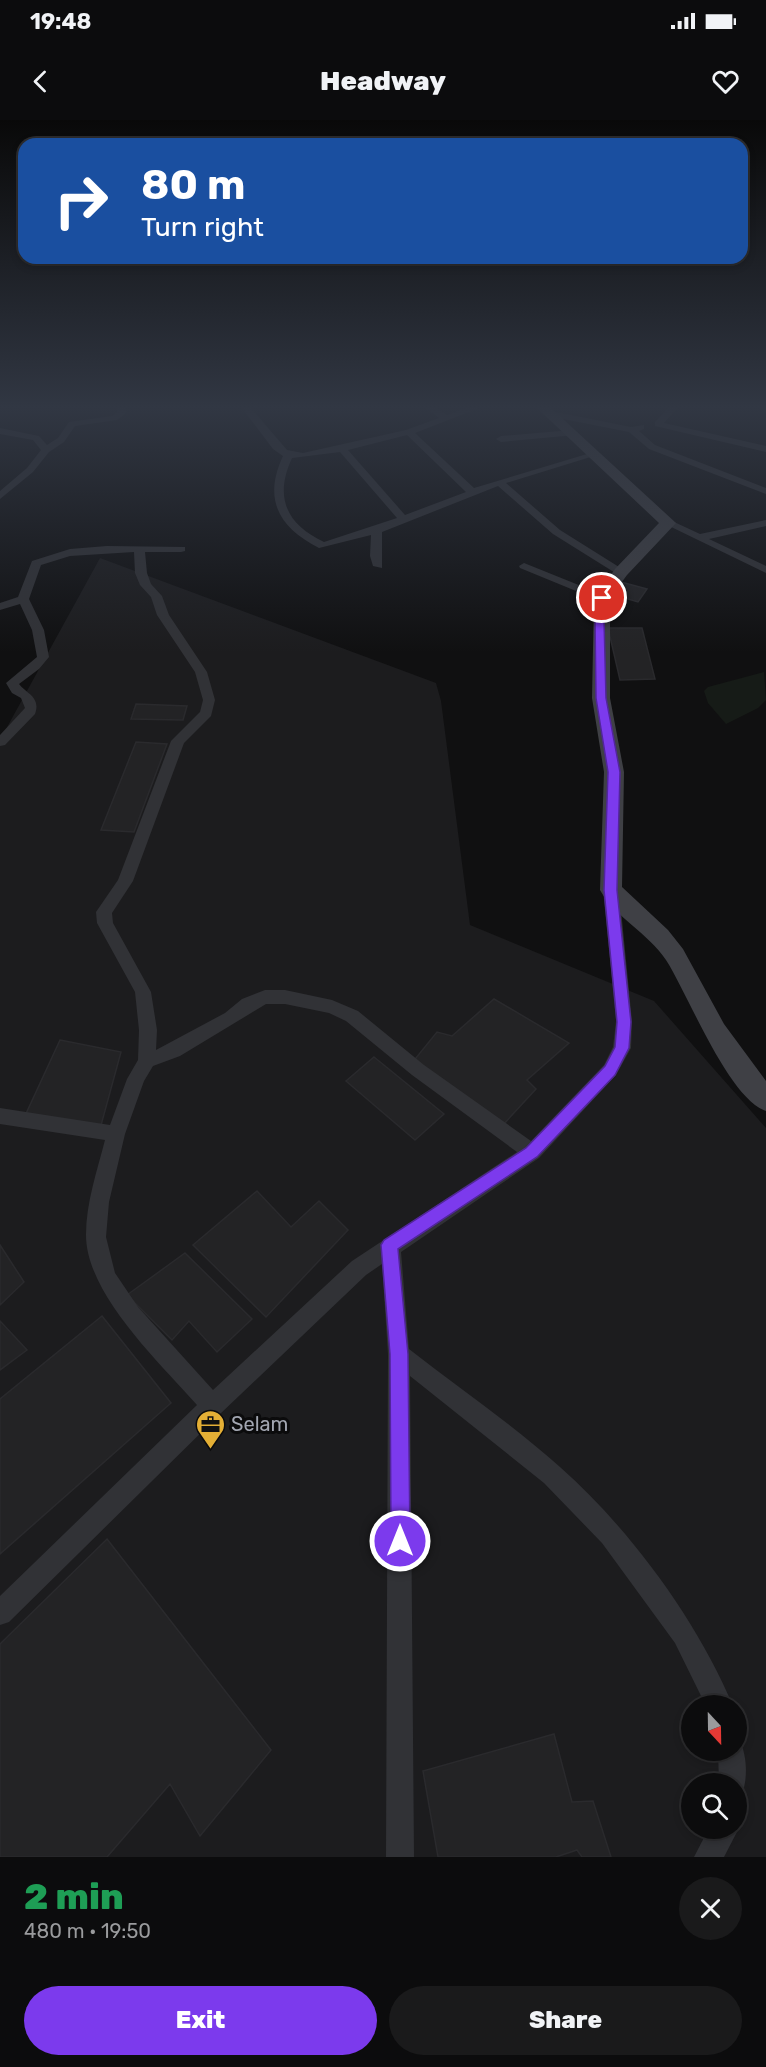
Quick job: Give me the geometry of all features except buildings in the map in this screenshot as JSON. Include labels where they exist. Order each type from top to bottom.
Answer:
[{"type":"street","points":[[279,489],[280,509],[299,535],[323,546],[377,530],[480,489]]},
{"type":"street","points":[[377,489],[404,520]]},
{"type":"street","points":[[469,489],[472,492]]},
{"type":"street","points":[[507,489],[552,531],[582,552],[621,572]]},
{"type":"street","points":[[632,489],[668,523],[766,570]]},
{"type":"street","points":[[0,1613],[212,1406],[359,1268],[390,1245],[532,1152],[610,1070],[622,1048],[624,1022],[611,890],[614,772],[601,698],[602,598],[621,572],[668,523]]},
{"type":"street","points":[[698,538],[766,523]]},
{"type":"street","points":[[377,530],[375,556],[378,566]]},
{"type":"street","points":[[0,742],[29,714],[31,708],[27,696],[16,690],[12,682],[35,666],[43,657],[38,630],[23,599],[36,563],[45,559],[89,551],[181,549]]},
{"type":"street","points":[[139,550],[141,573],[146,585],[156,596],[163,615],[201,672],[209,700],[206,713],[178,741],[125,881],[104,912],[105,924],[143,993],[148,1030],[147,1061],[136,1079],[116,1134],[99,1202],[96,1237],[106,1276],[131,1314],[212,1406]]},
{"type":"street","points":[[524,566],[602,598]]},
{"type":"street","points":[[0,607],[23,599]]},
{"type":"street","points":[[611,890],[660,936],[675,955],[715,1031],[739,1067],[766,1100]]},
{"type":"street","points":[[147,1061],[174,1051],[231,1018],[248,1004],[265,997],[285,997],[332,1007],[352,1016],[418,1070],[532,1152]]},
{"type":"street","points":[[0,1116],[116,1134]]},
{"type":"street","points":[[390,1245],[399,1354],[400,1857]]},
{"type":"street","points":[[399,1354],[552,1475],[610,1535],[684,1634],[714,1695]]},
{"type":"street","points":[[708,1857],[719,1839]]},
{"type":"shaded area","points":[[100,558],[436,683],[441,701],[470,925],[654,1001],[766,1128],[766,1857],[0,1857],[0,740]]},
{"type":"shaded area","points":[[764,672],[766,700],[758,708],[726,724],[708,703],[704,691],[708,687]]},
{"type":"place","name":"Selam","points":[[210,1450]]},
{"type":"route","points":[[400,1541],[399,1354],[390,1245],[532,1152],[610,1070],[622,1048],[624,1022],[611,890],[614,772],[603,720],[601,698],[602,598]]}]
